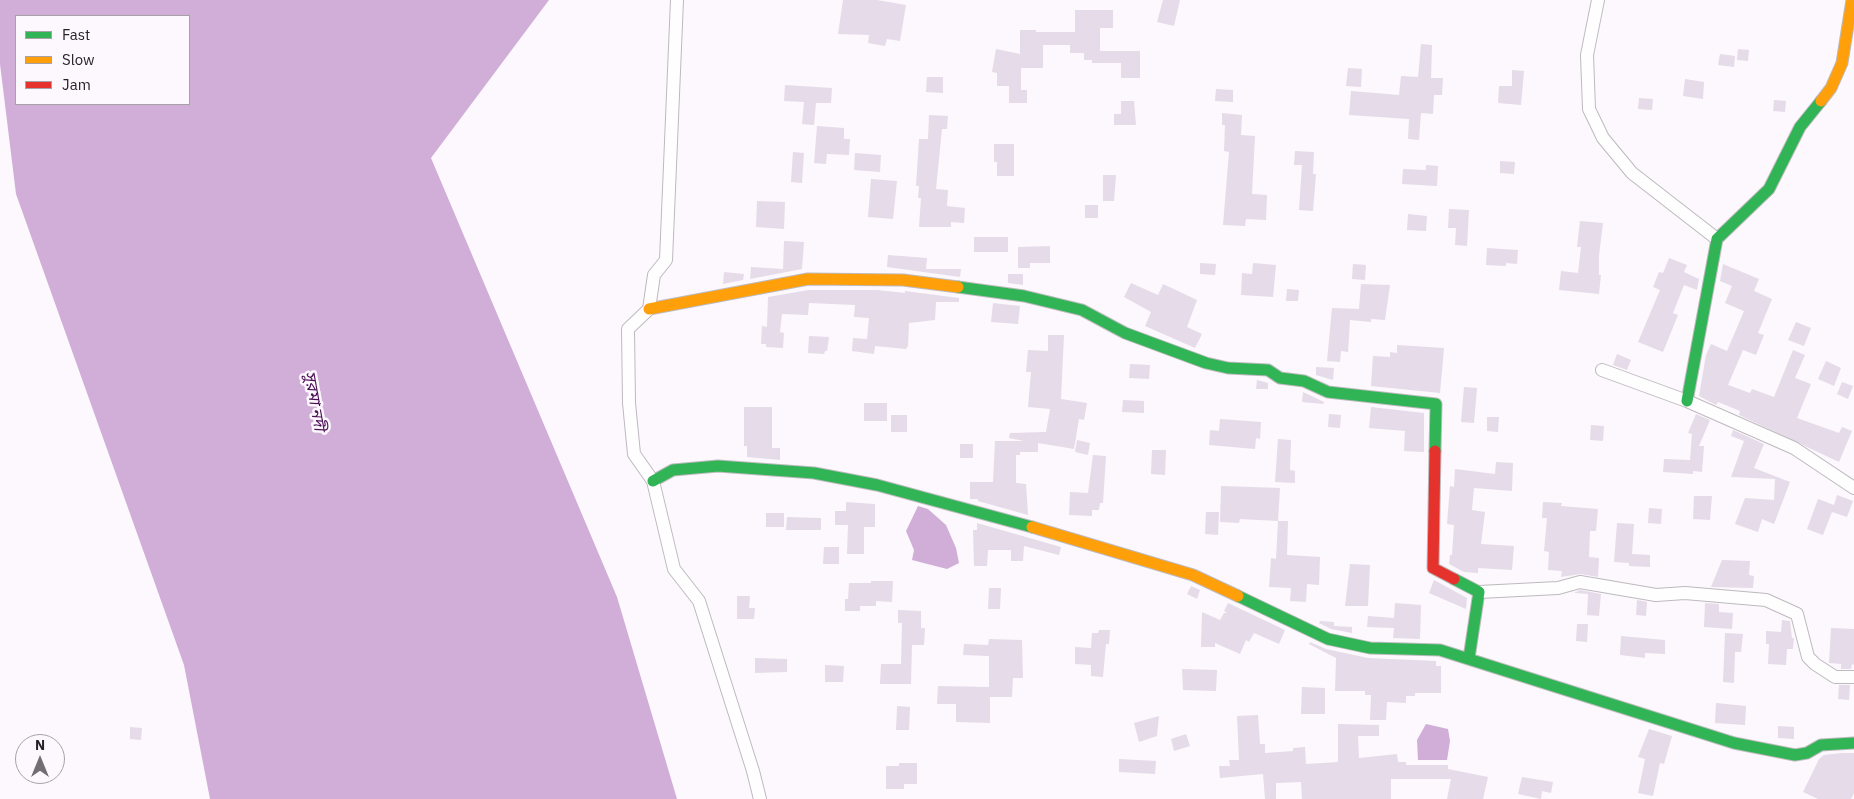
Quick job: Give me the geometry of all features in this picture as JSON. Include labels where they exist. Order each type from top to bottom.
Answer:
[{"type":"street","points":[[649,309],[654,275],[666,260],[678,0]]},
{"type":"street","points":[[1598,0],[1587,55],[1589,110],[1599,131],[1632,173],[1717,239]]},
{"type":"street","points":[[1687,401],[1717,239],[1768,190],[1800,126],[1830,88],[1842,63],[1852,0]]},
{"type":"street","points":[[760,799],[754,771],[698,601],[674,569],[653,481],[634,454],[629,403],[628,329],[649,309],[808,279],[903,280],[1024,296],[1082,310],[1125,333],[1206,363],[1228,368],[1268,370],[1280,378],[1304,381],[1328,392],[1436,404],[1433,568],[1479,592],[1558,588],[1580,582],[1609,586],[1628,592],[1656,595],[1685,593],[1766,600],[1797,614],[1808,657],[1815,664],[1835,677],[1854,677]]},
{"type":"street","points":[[1602,370],[1687,401],[1794,448],[1854,488]]},
{"type":"street","points":[[653,481],[673,470],[718,466],[814,473],[878,486],[1017,522],[1193,575],[1328,639],[1370,648],[1440,650],[1734,743],[1795,755],[1806,753],[1821,745],[1854,743]]},
{"type":"street","points":[[1469,658],[1479,592]]},
{"type":"water","name":"সুরমা নদী","points":[[0,0],[549,0],[431,158],[617,597],[677,799],[210,799],[184,665],[16,194],[0,64]]},
{"type":"water","points":[[918,506],[928,509],[946,525],[956,548],[959,563],[947,569],[912,560],[914,550],[906,531]]},
{"type":"water","points":[[1426,724],[1448,729],[1450,741],[1447,760],[1418,760],[1417,740]]},
{"type":"building","points":[[843,0],[877,0],[906,5],[900,41],[887,39],[885,46],[868,43],[869,35],[838,34]]},
{"type":"building","points":[[1163,0],[1180,0],[1174,26],[1157,22]]},
{"type":"building","points":[[1075,10],[1113,10],[1113,28],[1100,28],[1100,51],[1140,51],[1140,78],[1121,78],[1121,63],[1092,63],[1092,60],[1084,60],[1084,53],[1070,53],[1070,45],[1043,45],[1043,68],[1021,68],[1021,90],[1027,90],[1027,103],[1009,103],[1009,86],[997,86],[997,73],[992,72],[996,49],[1020,54],[1020,30],[1075,32]]},
{"type":"building","points":[[1421,44],[1432,45],[1431,78],[1443,78],[1442,95],[1434,95],[1433,114],[1421,113],[1419,140],[1408,139],[1409,119],[1349,115],[1351,91],[1399,95],[1401,76],[1418,77]]},
{"type":"building","points":[[1738,49],[1749,50],[1748,61],[1737,60]]},
{"type":"building","points":[[1720,54],[1735,56],[1734,67],[1718,65]]},
{"type":"building","points":[[1348,68],[1362,69],[1361,87],[1346,86]]},
{"type":"building","points":[[1512,70],[1524,71],[1521,105],[1498,103],[1499,86],[1512,86]]},
{"type":"building","points":[[927,77],[943,77],[943,93],[926,92]]},
{"type":"building","points":[[1685,79],[1704,82],[1703,99],[1683,96]]},
{"type":"building","points":[[785,85],[832,88],[831,103],[816,103],[814,125],[802,124],[804,102],[784,101]]},
{"type":"building","points":[[1216,89],[1233,90],[1233,102],[1215,101]]},
{"type":"building","points":[[1639,98],[1653,99],[1652,110],[1638,109]]},
{"type":"building","points":[[1774,100],[1786,101],[1785,112],[1773,111]]},
{"type":"building","points":[[1121,101],[1134,101],[1136,125],[1114,125],[1114,114],[1121,114]]},
{"type":"building","points":[[1222,113],[1242,115],[1241,135],[1255,136],[1252,194],[1267,195],[1266,220],[1246,219],[1245,226],[1223,225],[1229,152],[1224,151],[1225,125],[1222,125]]},
{"type":"building","points":[[929,115],[948,116],[947,129],[942,129],[936,189],[948,190],[947,206],[965,208],[964,223],[951,222],[951,227],[919,227],[921,198],[918,198],[919,186],[916,186],[919,139],[928,139]]},
{"type":"building","points":[[817,126],[844,128],[844,139],[850,139],[849,155],[827,154],[826,164],[814,163]]},
{"type":"building","points":[[994,144],[1014,144],[1014,176],[997,176],[997,162],[994,162]]},
{"type":"building","points":[[1295,151],[1314,152],[1313,174],[1316,174],[1313,211],[1299,210],[1302,165],[1294,165]]},
{"type":"building","points":[[793,152],[804,153],[802,183],[791,182]]},
{"type":"building","points":[[855,153],[881,155],[880,172],[854,170]]},
{"type":"building","points":[[1500,161],[1515,162],[1514,174],[1500,173]]},
{"type":"building","points":[[1426,165],[1438,166],[1437,186],[1402,184],[1403,169],[1426,170]]},
{"type":"building","points":[[1103,175],[1116,175],[1114,201],[1103,201]]},
{"type":"building","points":[[871,179],[897,181],[893,219],[868,217]]},
{"type":"building","points":[[757,201],[785,202],[784,229],[756,227]]},
{"type":"building","points":[[1085,205],[1098,205],[1098,218],[1085,218]]},
{"type":"building","points":[[1449,209],[1469,210],[1467,246],[1455,245],[1456,228],[1448,228]]},
{"type":"building","points":[[1408,214],[1427,216],[1426,231],[1407,230]]},
{"type":"building","points":[[1580,221],[1603,223],[1599,256],[1599,275],[1601,275],[1599,294],[1559,290],[1561,271],[1578,273],[1581,247],[1577,247]]},
{"type":"building","points":[[974,237],[1008,237],[1008,252],[974,252]]},
{"type":"building","points":[[784,241],[804,242],[802,269],[750,279],[751,267],[783,269]]},
{"type":"building","points":[[1050,246],[1050,263],[1030,263],[1030,268],[1018,268],[1018,247]]},
{"type":"building","points":[[1487,248],[1518,250],[1517,264],[1506,263],[1506,266],[1486,265]]},
{"type":"building","points":[[888,255],[927,258],[926,269],[961,269],[960,277],[887,267]]},
{"type":"building","points":[[1669,258],[1687,265],[1684,272],[1699,279],[1697,290],[1684,285],[1673,313],[1678,315],[1663,352],[1638,342],[1660,290],[1653,287],[1659,272],[1663,273]]},
{"type":"building","points":[[1200,263],[1216,264],[1215,275],[1200,274]]},
{"type":"building","points":[[1253,263],[1276,265],[1273,297],[1241,295],[1242,273],[1252,274]]},
{"type":"building","points":[[1353,264],[1366,265],[1365,280],[1352,279]]},
{"type":"building","points":[[1723,264],[1759,279],[1754,291],[1772,299],[1758,333],[1764,335],[1756,355],[1743,350],[1728,385],[1750,393],[1752,389],[1774,397],[1793,350],[1805,355],[1795,378],[1811,384],[1797,418],[1839,433],[1842,427],[1852,431],[1839,462],[1739,415],[1740,411],[1718,402],[1716,405],[1699,396],[1706,355],[1711,344],[1727,351],[1744,311],[1725,303],[1732,286],[1720,281]]},
{"type":"building","points":[[724,272],[744,274],[743,280],[723,284]]},
{"type":"building","points":[[1008,274],[1023,274],[1023,285],[1008,283]]},
{"type":"building","points":[[1131,283],[1158,295],[1163,284],[1197,300],[1187,327],[1202,334],[1195,348],[1145,326],[1151,312],[1124,297]]},
{"type":"building","points":[[1361,284],[1390,285],[1385,320],[1371,319],[1371,322],[1350,320],[1348,352],[1341,351],[1340,362],[1327,361],[1332,308],[1359,309]]},
{"type":"building","points":[[1287,289],[1299,290],[1298,301],[1286,301]]},
{"type":"building","points":[[809,290],[877,290],[905,293],[905,291],[959,298],[959,302],[936,302],[935,320],[909,323],[908,346],[906,349],[875,346],[874,354],[852,351],[853,338],[867,339],[869,318],[854,317],[855,305],[809,303],[808,315],[782,314],[780,332],[784,333],[783,348],[766,347],[766,344],[761,344],[762,326],[767,327],[768,297]]},
{"type":"building","points":[[993,303],[1020,306],[1018,324],[991,322]]},
{"type":"building","points":[[1796,322],[1811,328],[1804,346],[1788,340]]},
{"type":"building","points":[[1048,335],[1064,335],[1061,399],[1087,403],[1084,420],[1079,419],[1074,449],[1038,443],[1038,452],[1020,452],[1020,455],[1016,455],[1016,483],[1026,484],[1028,515],[978,501],[978,499],[970,499],[970,482],[993,482],[995,441],[1024,441],[1009,438],[1010,433],[1046,432],[1050,409],[1028,407],[1031,372],[1026,372],[1028,350],[1048,351]]},
{"type":"building","points":[[809,336],[829,337],[827,351],[824,354],[808,353]]},
{"type":"building","points":[[1397,345],[1444,348],[1440,393],[1371,386],[1373,356],[1390,357],[1390,352],[1397,353]]},
{"type":"building","points":[[1617,354],[1631,360],[1627,370],[1613,365]]},
{"type":"building","points":[[1826,361],[1841,368],[1834,386],[1818,379]]},
{"type":"building","points":[[1130,364],[1150,365],[1149,379],[1129,378]]},
{"type":"building","points":[[1316,367],[1334,368],[1333,380],[1316,375]]},
{"type":"building","points":[[1257,380],[1268,383],[1268,389],[1256,389]]},
{"type":"building","points":[[1842,382],[1853,386],[1848,399],[1837,394]]},
{"type":"building","points":[[1464,387],[1477,388],[1474,423],[1461,422]]},
{"type":"building","points":[[1303,392],[1324,402],[1323,404],[1302,402]]},
{"type":"building","points":[[1123,400],[1144,401],[1144,413],[1122,412]]},
{"type":"building","points":[[864,403],[887,403],[887,421],[864,421]]},
{"type":"building","points":[[744,407],[772,407],[772,448],[780,448],[780,460],[747,457],[747,446],[744,446]]},
{"type":"building","points":[[1371,407],[1424,413],[1424,452],[1404,451],[1405,431],[1369,428]]},
{"type":"building","points":[[1329,414],[1341,415],[1340,428],[1328,427]]},
{"type":"building","points":[[1696,414],[1710,420],[1699,446],[1704,446],[1702,472],[1693,471],[1693,474],[1663,472],[1664,459],[1690,460],[1692,434],[1688,433]]},
{"type":"building","points":[[891,415],[907,415],[907,432],[891,432]]},
{"type":"building","points":[[1487,417],[1499,417],[1498,432],[1487,431]]},
{"type":"building","points":[[1220,419],[1261,422],[1260,439],[1256,438],[1255,449],[1209,445],[1210,430],[1219,431]]},
{"type":"building","points":[[1591,425],[1604,426],[1603,441],[1590,440]]},
{"type":"building","points":[[1733,430],[1764,444],[1754,468],[1790,482],[1774,524],[1762,519],[1758,532],[1735,524],[1745,498],[1774,500],[1775,479],[1731,477],[1744,441],[1731,436]]},
{"type":"building","points":[[1278,439],[1291,440],[1290,470],[1295,471],[1295,483],[1275,482]]},
{"type":"building","points":[[1077,440],[1090,443],[1088,455],[1075,452]]},
{"type":"building","points":[[960,444],[973,444],[973,458],[960,458]]},
{"type":"building","points":[[1152,450],[1166,450],[1165,475],[1151,474]]},
{"type":"building","points":[[1093,455],[1106,456],[1103,503],[1100,503],[1099,510],[1092,510],[1092,516],[1069,515],[1070,492],[1088,493]]},
{"type":"building","points":[[1496,462],[1513,463],[1512,491],[1474,488],[1472,510],[1485,512],[1481,544],[1514,546],[1512,570],[1478,568],[1478,573],[1464,572],[1449,564],[1450,555],[1452,555],[1454,525],[1447,524],[1450,486],[1454,487],[1455,469],[1495,474]]},
{"type":"building","points":[[1221,486],[1280,488],[1278,521],[1240,519],[1239,523],[1220,522]]},
{"type":"building","points":[[1837,495],[1853,501],[1847,517],[1832,512],[1823,535],[1807,529],[1818,499],[1834,505]]},
{"type":"building","points":[[1694,496],[1712,496],[1710,520],[1693,519]]},
{"type":"building","points":[[846,502],[875,504],[875,527],[864,527],[864,554],[847,554],[848,525],[835,525],[835,511],[846,511]]},
{"type":"building","points":[[1543,502],[1562,503],[1561,506],[1598,509],[1596,531],[1590,531],[1589,557],[1599,558],[1598,577],[1581,574],[1561,577],[1562,571],[1548,570],[1549,552],[1544,551],[1547,518],[1542,518]]},
{"type":"building","points":[[1649,508],[1662,509],[1661,524],[1648,523]]},
{"type":"building","points":[[1206,512],[1219,512],[1218,535],[1205,534]]},
{"type":"building","points":[[766,513],[784,513],[784,527],[766,527]]},
{"type":"building","points":[[787,517],[821,518],[821,530],[786,530]]},
{"type":"building","points":[[1278,521],[1288,521],[1287,555],[1320,557],[1319,585],[1307,584],[1306,602],[1290,601],[1291,588],[1269,587],[1271,558],[1276,559]]},
{"type":"building","points":[[977,523],[1061,547],[1059,555],[1024,546],[1023,561],[1011,561],[1011,550],[988,550],[987,566],[974,566],[973,530],[977,530]]},
{"type":"building","points":[[1617,523],[1634,524],[1632,554],[1650,555],[1650,567],[1629,566],[1629,563],[1614,562]]},
{"type":"building","points":[[824,547],[839,547],[839,564],[823,564]]},
{"type":"building","points":[[1722,560],[1750,561],[1749,575],[1754,576],[1753,588],[1711,587]]},
{"type":"building","points":[[1350,564],[1370,565],[1368,606],[1345,606]]},
{"type":"building","points":[[1434,580],[1467,598],[1466,609],[1429,593]]},
{"type":"building","points":[[871,581],[893,581],[892,602],[876,601],[876,606],[860,606],[860,611],[845,611],[845,599],[848,599],[849,583],[871,583]]},
{"type":"building","points":[[1191,586],[1200,590],[1197,599],[1187,594]]},
{"type":"building","points":[[989,588],[1001,588],[1000,609],[988,609]]},
{"type":"building","points":[[1580,590],[1601,594],[1599,616],[1587,615],[1588,594],[1574,593]]},
{"type":"building","points":[[737,596],[750,596],[749,608],[755,608],[754,619],[737,619]]},
{"type":"building","points":[[1637,600],[1647,602],[1646,616],[1636,615]]},
{"type":"building","points":[[1228,603],[1285,630],[1279,644],[1254,633],[1249,642],[1246,640],[1240,654],[1215,643],[1215,647],[1201,647],[1202,612],[1220,620],[1224,613],[1227,613],[1224,611]]},
{"type":"building","points":[[1395,603],[1421,605],[1420,639],[1393,638],[1394,628],[1367,627],[1368,616],[1394,618]]},
{"type":"building","points":[[1705,603],[1719,604],[1719,612],[1733,613],[1732,629],[1704,627]]},
{"type":"building","points":[[898,610],[921,611],[921,628],[925,628],[924,645],[912,645],[911,684],[880,684],[881,664],[901,664],[902,623],[898,623]]},
{"type":"building","points":[[1782,620],[1790,621],[1792,638],[1794,638],[1793,649],[1787,649],[1786,665],[1768,664],[1769,644],[1766,644],[1766,631],[1781,632]]},
{"type":"building","points":[[1320,621],[1334,622],[1334,626],[1352,627],[1352,633],[1331,629],[1319,623]]},
{"type":"building","points":[[1577,624],[1588,624],[1587,642],[1576,641]]},
{"type":"building","points":[[1831,628],[1854,629],[1854,665],[1852,664],[1851,669],[1841,669],[1841,664],[1829,663]]},
{"type":"building","points":[[1099,630],[1110,630],[1109,644],[1106,644],[1103,677],[1091,676],[1091,665],[1075,664],[1075,647],[1091,648],[1092,633],[1098,633]]},
{"type":"building","points":[[1725,633],[1743,634],[1741,652],[1735,652],[1734,683],[1723,682]]},
{"type":"building","points":[[1621,636],[1665,640],[1665,654],[1645,653],[1645,658],[1620,655]]},
{"type":"building","points":[[989,639],[1022,640],[1023,678],[1013,678],[1012,697],[990,697],[990,723],[956,722],[956,704],[937,704],[938,686],[989,687],[989,656],[963,655],[964,644],[988,645]]},
{"type":"building","points":[[1310,642],[1326,649],[1368,658],[1436,661],[1436,666],[1441,666],[1441,693],[1415,693],[1415,696],[1406,696],[1406,703],[1387,702],[1386,720],[1370,720],[1371,695],[1365,695],[1365,691],[1335,691],[1336,658],[1309,644]]},
{"type":"building","points":[[755,658],[787,659],[787,672],[755,673]]},
{"type":"building","points":[[825,665],[844,666],[843,682],[825,682]]},
{"type":"building","points":[[1182,669],[1217,670],[1216,691],[1183,690]]},
{"type":"building","points":[[1839,685],[1850,685],[1849,700],[1838,699]]},
{"type":"building","points":[[1302,687],[1325,688],[1325,714],[1301,714]]},
{"type":"building","points":[[1716,703],[1746,706],[1745,725],[1715,723]]},
{"type":"building","points":[[897,706],[910,707],[909,730],[896,730]]},
{"type":"building","points":[[1258,715],[1260,744],[1265,744],[1265,753],[1293,751],[1293,748],[1305,747],[1306,764],[1338,762],[1338,724],[1379,725],[1379,736],[1358,736],[1359,758],[1397,754],[1398,762],[1406,762],[1406,765],[1448,765],[1448,769],[1488,777],[1483,799],[1447,799],[1451,779],[1391,779],[1391,799],[1302,799],[1301,782],[1276,783],[1276,799],[1265,799],[1263,774],[1220,778],[1219,766],[1230,766],[1229,760],[1239,760],[1237,716]]},
{"type":"building","points":[[1159,716],[1157,736],[1139,742],[1134,723]]},
{"type":"building","points":[[1778,726],[1794,727],[1794,739],[1778,738]]},
{"type":"building","points":[[130,727],[142,728],[141,740],[130,739]]},
{"type":"building","points":[[1649,729],[1672,736],[1664,764],[1660,763],[1653,796],[1638,793],[1645,759],[1638,757]]},
{"type":"building","points":[[1186,734],[1190,746],[1174,751],[1171,739]]},
{"type":"building","points":[[1854,753],[1854,793],[1851,799],[1818,799],[1803,792],[1819,759],[1824,755]]},
{"type":"building","points":[[1119,759],[1156,761],[1155,774],[1119,772]]},
{"type":"building","points":[[899,763],[917,763],[917,784],[904,784],[904,789],[886,789],[886,766],[899,766]]},
{"type":"building","points":[[1522,777],[1553,782],[1551,793],[1542,791],[1541,799],[1518,794]]},
{"type":"traffic: fast","points":[[1687,401],[1717,239],[1769,189],[1800,127],[1821,101]]},
{"type":"traffic: fast","points":[[958,287],[1024,296],[1082,310],[1125,333],[1206,363],[1228,368],[1268,370],[1280,378],[1304,381],[1328,392],[1436,404],[1435,451]]},
{"type":"traffic: fast","points":[[653,481],[673,470],[718,466],[814,473],[877,485],[1032,527]]},
{"type":"traffic: fast","points":[[1454,579],[1479,592],[1469,658]]},
{"type":"traffic: fast","points":[[1238,596],[1328,639],[1370,648],[1440,650],[1734,743],[1795,755],[1807,753],[1821,745],[1854,743]]},
{"type":"traffic: slow","points":[[1821,101],[1831,88],[1842,63],[1852,0]]},
{"type":"traffic: slow","points":[[649,309],[808,279],[903,280],[958,287]]},
{"type":"traffic: slow","points":[[1032,527],[1193,575],[1238,596]]},
{"type":"traffic: jam","points":[[1435,451],[1433,568],[1454,579]]}]
